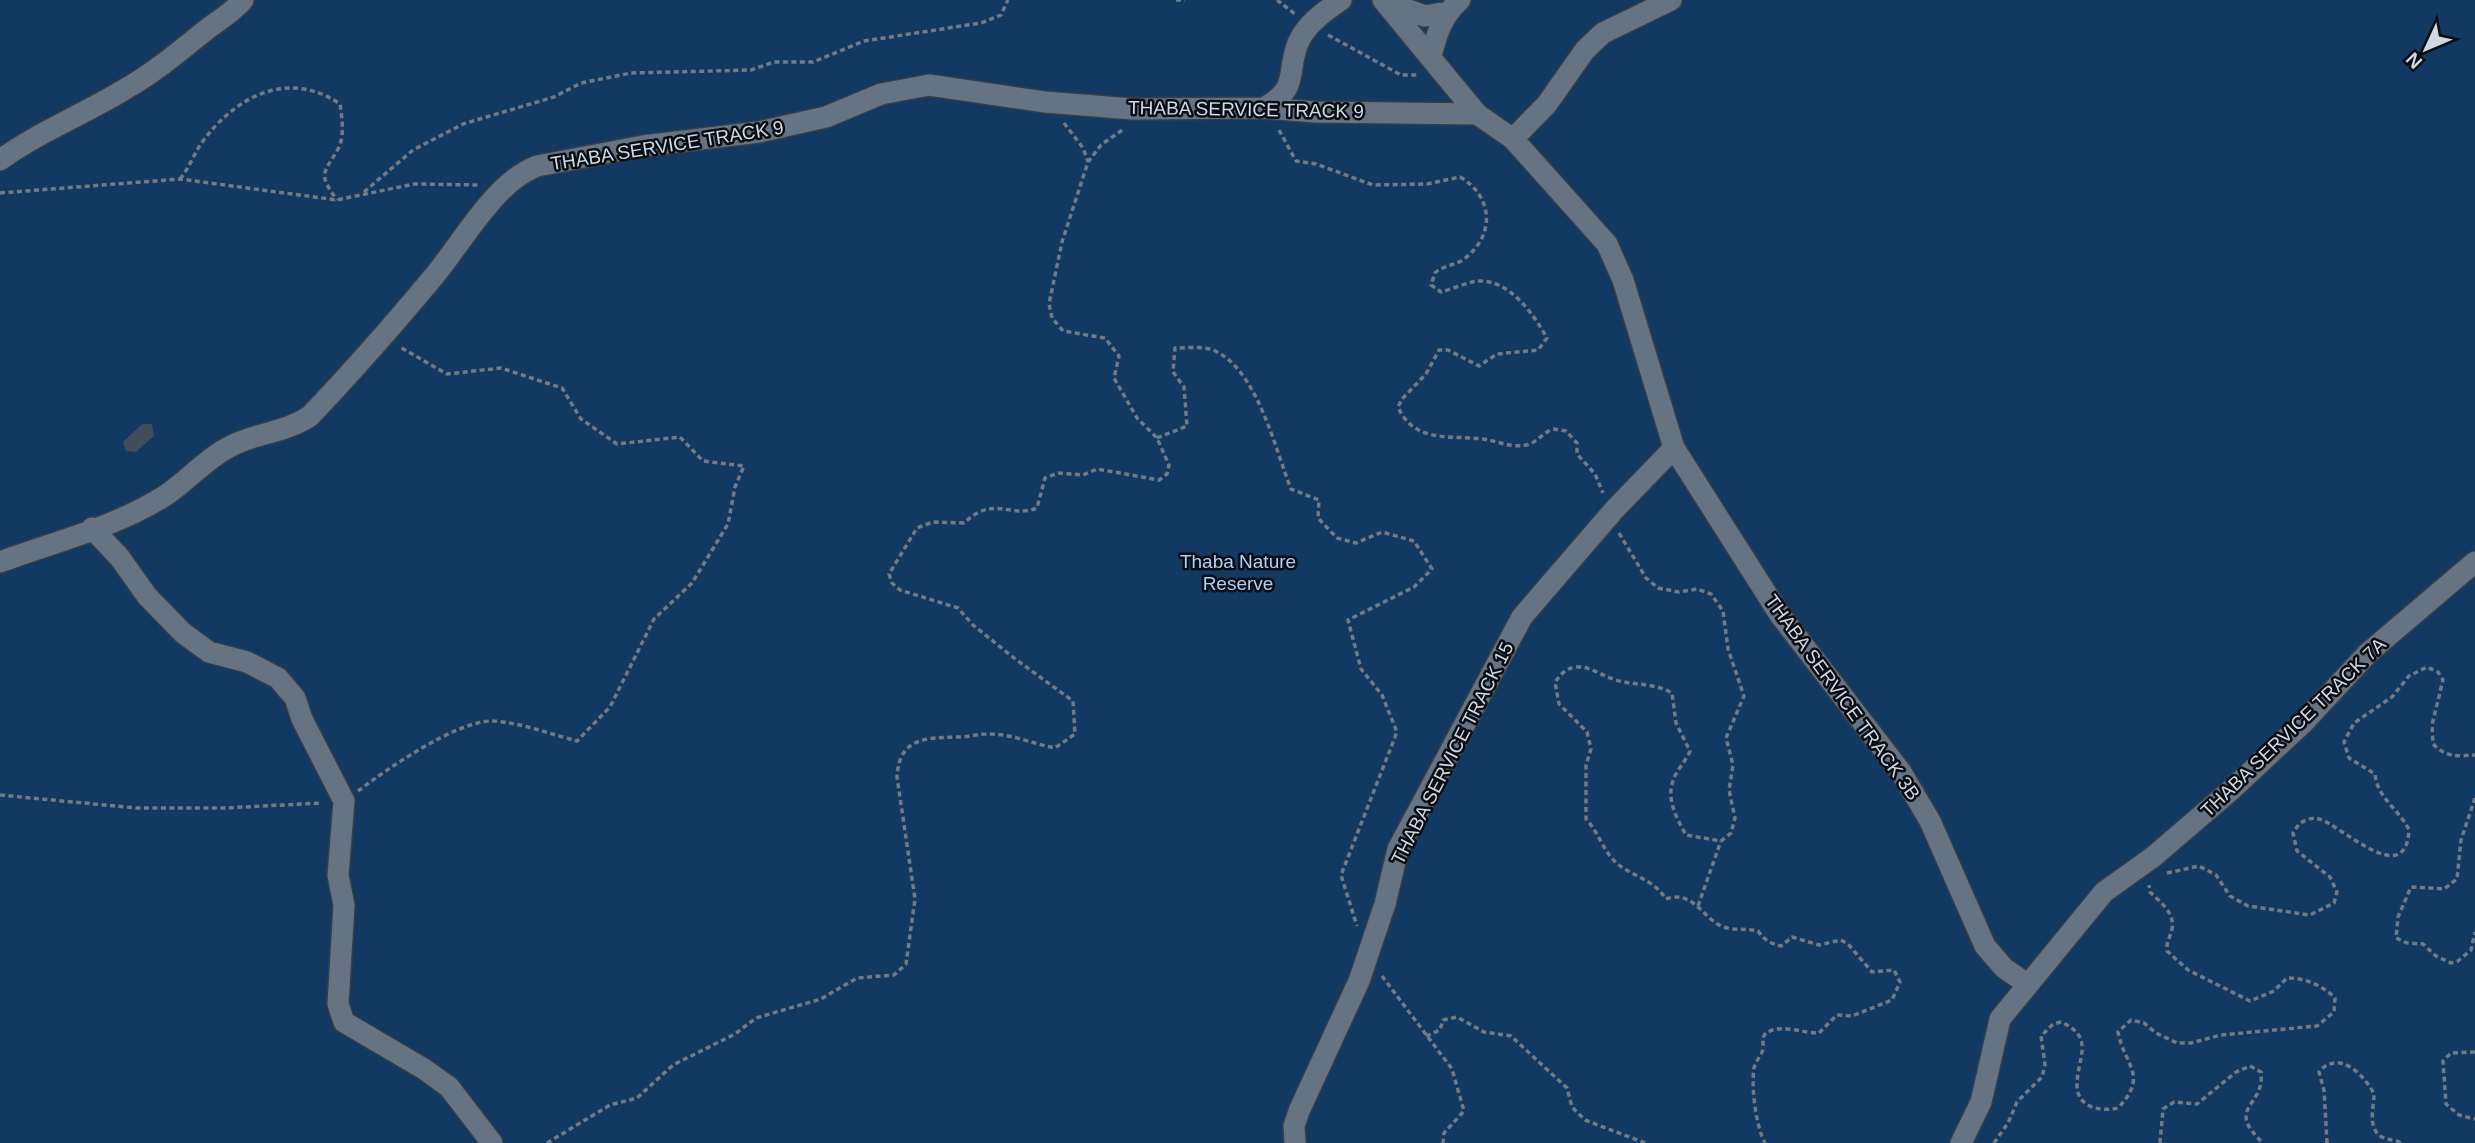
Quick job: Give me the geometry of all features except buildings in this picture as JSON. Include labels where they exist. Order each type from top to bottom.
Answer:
[{"type":"street","points":[[0,160],[42,131],[137,82],[231,14],[243,0]]},
{"type":"street","points":[[1264,108],[1280,99],[1290,86],[1297,45],[1310,26],[1341,0]]},
{"type":"street","points":[[1383,0],[1425,16],[1454,6]]},
{"type":"street","name":"THABA SERVICE TRACK 3B","points":[[1383,0],[1432,56],[1477,114],[1513,139],[1607,244],[1623,280],[1674,448],[1780,615],[1901,772],[1930,821],[1985,946],[2004,968],[2027,984]]},
{"type":"street","points":[[1513,139],[1547,104],[1585,50],[1603,33],[1671,0]]},
{"type":"street","points":[[1432,56],[1437,34],[1454,6]]},
{"type":"street","name":"THABA SERVICE TRACK 9","points":[[0,562],[125,517],[163,497],[211,457],[232,445],[254,435],[291,429],[310,416],[384,333],[504,187],[525,171],[537,166],[643,146],[759,132],[826,117],[881,94],[929,85],[1045,102],[1148,109],[1264,108],[1316,113],[1477,114]]},
{"type":"street","name":"THABA SERVICE TRACK 15","points":[[1295,1143],[1294,1126],[1299,1111],[1345,1015],[1385,904],[1398,849],[1522,617],[1674,448]]},
{"type":"street","points":[[92,528],[120,558],[148,596],[183,633],[209,652],[247,662],[278,678],[295,698],[344,802],[338,875],[344,905],[338,1004],[344,1022],[424,1069],[449,1087],[492,1143]]},
{"type":"street","name":"THABA SERVICE TRACK 7A","points":[[1961,1143],[1980,1102],[1991,1067],[2000,1019],[2104,892],[2153,857],[2230,791],[2302,723],[2368,653],[2475,562]]},
{"type":"path","points":[[364,192],[412,150],[463,124],[554,97],[581,83],[631,73],[751,70],[774,62],[813,62],[864,41],[981,23],[1001,16],[1008,0]]},
{"type":"path","points":[[1176,0],[1185,0]]},
{"type":"path","points":[[1277,0],[1310,26],[1401,75],[1447,75]]},
{"type":"path","points":[[180,178],[204,140],[238,107],[262,92],[302,87],[323,93],[340,104],[343,127],[338,148],[325,165],[326,184],[337,200]]},
{"type":"path","points":[[1264,108],[1286,139],[1296,161],[1316,164],[1373,185],[1427,184],[1460,177],[1475,186],[1486,206],[1488,221],[1471,254],[1461,262],[1440,268],[1431,285],[1441,292],[1476,282],[1497,286],[1510,292],[1532,315],[1546,338],[1538,350],[1497,354],[1479,366],[1448,350],[1439,350],[1426,374],[1402,399],[1398,407],[1402,417],[1415,427],[1444,439],[1482,439],[1500,444],[1527,445],[1553,429],[1566,431],[1577,443],[1577,454],[1595,474],[1610,517],[1646,578],[1658,588],[1679,592],[1697,589],[1711,594],[1723,611],[1728,649],[1744,696],[1726,738],[1733,765],[1729,790],[1735,818],[1731,833],[1721,841],[1699,906]]},
{"type":"path","points":[[547,1143],[610,1105],[637,1098],[673,1065],[735,1034],[756,1018],[821,999],[858,978],[894,975],[902,971],[906,964],[915,899],[897,777],[902,753],[924,738],[987,734],[1055,748],[1075,734],[1073,701],[1064,691],[1014,658],[973,625],[958,608],[900,590],[892,583],[889,574],[916,527],[933,523],[964,523],[975,512],[992,508],[1011,508],[1027,512],[1037,508],[1045,478],[1058,474],[1083,475],[1097,468],[1160,480],[1167,474],[1169,465],[1157,438],[1124,399],[1114,378],[1119,356],[1114,347],[1105,338],[1063,331],[1052,318],[1049,304],[1051,288],[1088,162],[1101,145],[1148,109]]},
{"type":"path","points":[[1061,121],[1070,129],[1088,162]]},
{"type":"path","points":[[0,193],[180,178],[337,200],[364,192],[414,184],[481,186]]},
{"type":"path","points":[[0,795],[136,808],[224,808],[344,802],[389,768],[459,727],[491,721],[577,741],[610,707],[654,619],[692,583],[728,524],[735,486],[744,466],[703,461],[680,437],[617,444],[581,419],[562,388],[501,368],[447,374],[400,347],[384,333]]},
{"type":"path","points":[[1157,438],[1187,426],[1184,387],[1173,372],[1175,348],[1212,350],[1233,366],[1261,404],[1291,489],[1319,500],[1318,518],[1337,538],[1356,543],[1382,533],[1414,541],[1432,569],[1414,587],[1348,620],[1361,669],[1382,695],[1397,732],[1341,875],[1367,955],[1452,1069],[1464,1111],[1444,1133],[1443,1143]]},
{"type":"path","points":[[1721,841],[1686,835],[1673,812],[1673,780],[1690,751],[1676,723],[1672,693],[1662,687],[1614,680],[1591,668],[1575,667],[1563,671],[1555,682],[1559,704],[1587,732],[1591,749],[1586,765],[1586,820],[1599,834],[1611,858],[1657,886],[1667,899],[1675,896],[1699,906],[1721,926],[1758,930],[1765,940],[1782,946],[1792,937],[1819,945],[1841,940],[1848,944],[1872,972],[1894,970],[1900,982],[1892,1000],[1852,1016],[1837,1015],[1818,1033],[1777,1029],[1766,1031],[1763,1051],[1754,1068],[1756,1111],[1765,1143]]},
{"type":"path","points":[[2161,876],[2199,866],[2216,875],[2230,896],[2248,906],[2310,915],[2334,903],[2336,884],[2297,851],[2293,833],[2298,824],[2319,818],[2341,828],[2363,847],[2386,855],[2396,854],[2404,849],[2409,830],[2403,818],[2378,792],[2375,774],[2349,758],[2344,742],[2354,723],[2386,702],[2416,670],[2427,667],[2438,672],[2443,680],[2432,725],[2433,744],[2442,754],[2455,757],[2475,755]]},
{"type":"path","points":[[2475,798],[2461,840],[2457,879],[2444,889],[2411,887],[2395,929],[2396,938],[2423,944],[2436,956],[2451,963],[2471,950],[2475,932]]},
{"type":"path","points":[[1994,1143],[2008,1123],[2017,1102],[2042,1077],[2045,1065],[2041,1036],[2053,1024],[2061,1022],[2076,1033],[2084,1053],[2077,1086],[2080,1097],[2102,1112],[2119,1108],[2133,1090],[2132,1066],[2118,1032],[2131,1020],[2144,1023],[2155,1033],[2177,1043],[2191,1043],[2221,1035],[2304,1029],[2326,1021],[2334,1012],[2334,998],[2327,990],[2298,978],[2287,978],[2274,991],[2250,1001],[2188,970],[2167,951],[2166,943],[2173,924],[2166,905],[2150,892],[2149,884],[2154,879]]},
{"type":"path","points":[[1426,1036],[1440,1030],[1443,1020],[1457,1017],[1485,1032],[1511,1036],[1567,1088],[1572,1107],[1585,1120],[1645,1143]]},
{"type":"path","points":[[2475,1052],[2451,1053],[2443,1061],[2446,1104],[2459,1115],[2475,1119]]},
{"type":"path","points":[[2327,1143],[2324,1090],[2319,1072],[2325,1064],[2332,1062],[2342,1063],[2362,1075],[2374,1094],[2371,1112],[2374,1128],[2383,1138],[2401,1143]]},
{"type":"path","points":[[2160,1143],[2163,1109],[2174,1102],[2197,1104],[2236,1072],[2250,1066],[2261,1072],[2262,1078],[2257,1094],[2244,1112],[2245,1120],[2248,1128],[2263,1143]]},
{"type":"green space","name":"Thaba Nature Reserve","points":[[0,0],[2475,0],[2475,1143],[0,1143]]}]
